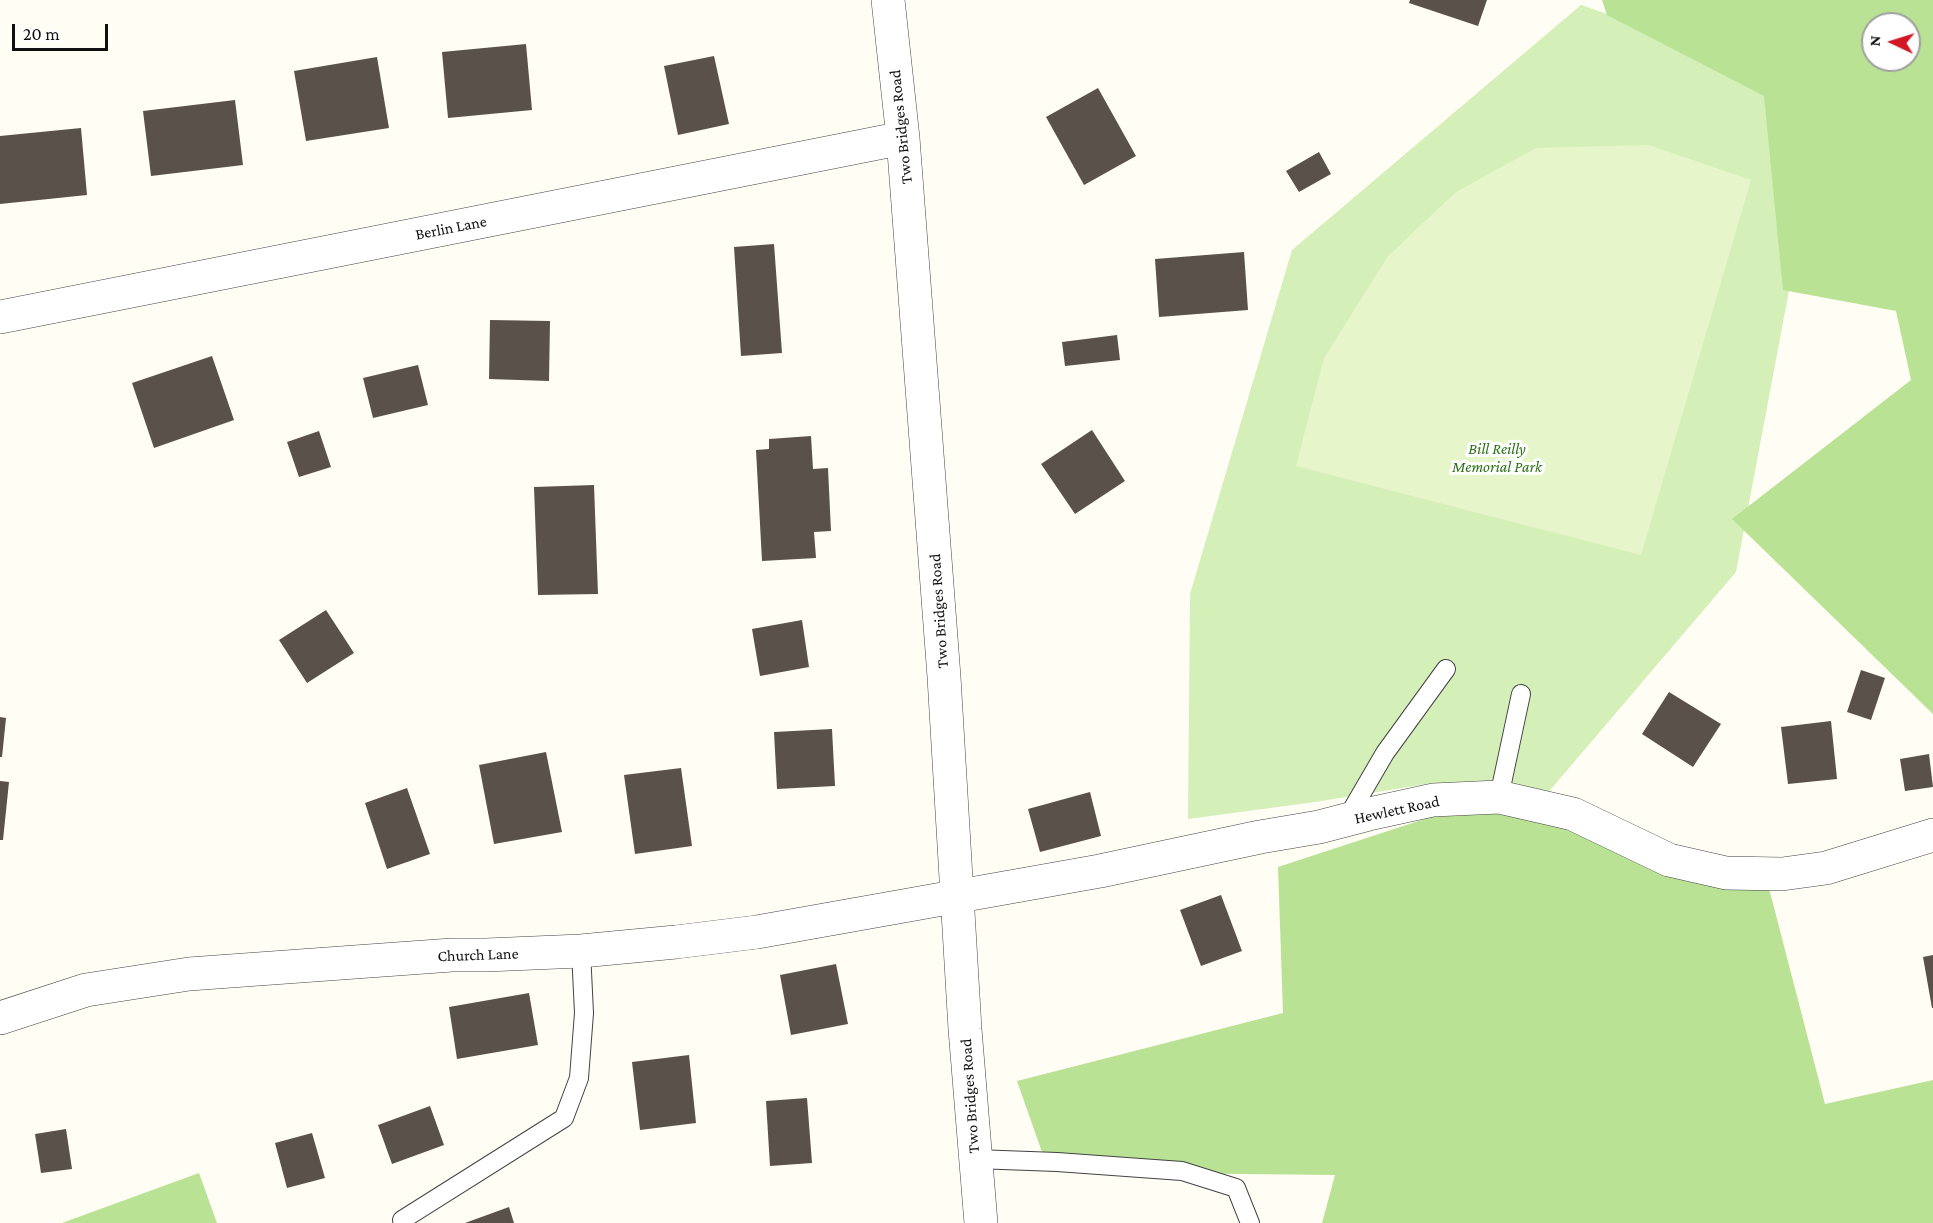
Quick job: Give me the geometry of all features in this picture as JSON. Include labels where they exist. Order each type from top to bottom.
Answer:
[{"type":"street","name":"Two Bridges Road","points":[[888,0],[903,138],[944,677],[965,1029],[981,1223]]},
{"type":"street","name":"Berlin Lane","points":[[0,317],[903,138]]},
{"type":"street","name":"Hewlett Road","points":[[957,897],[1100,871],[1433,800],[1499,797],[1573,814],[1669,860],[1726,873],[1782,873],[1826,868],[1933,834]]},
{"type":"street","name":"Church Lane","points":[[0,1018],[86,990],[189,974],[452,955],[581,951],[676,942],[757,932],[957,897]]},
{"type":"lane","points":[[1346,820],[1385,753],[1446,669]]},
{"type":"lane","points":[[1499,797],[1521,694]]},
{"type":"lane","points":[[402,1220],[564,1118],[579,1078],[584,1013],[581,951]]},
{"type":"lane","points":[[975,1160],[1057,1162],[1182,1171],[1236,1188],[1250,1223]]},
{"type":"green space","points":[[1602,0],[1933,0],[1933,714],[1732,519],[1911,380],[1896,311],[1783,290],[1764,96],[1607,15]]},
{"type":"green space","name":"Bill Reilly Memorial Park","points":[[1581,5],[1827,89],[1736,572],[1546,795],[1506,787],[1433,783],[1188,819],[1190,594],[1292,250]]},
{"type":"green space","points":[[1649,145],[1751,180],[1641,555],[1296,466],[1324,358],[1388,256],[1456,192],[1536,148]]},
{"type":"green space","points":[[1498,795],[1764,869],[1825,1104],[1933,1080],[1933,1223],[1322,1223],[1335,1175],[1049,1172],[1017,1081],[1283,1013],[1278,867]]},
{"type":"green space","points":[[199,1173],[217,1223],[62,1223]]},
{"type":"building","points":[[1410,0],[1487,0],[1478,26],[1409,3]]},
{"type":"building","points":[[526,44],[532,110],[448,118],[442,52]]},
{"type":"building","points":[[714,56],[729,124],[678,135],[664,66]]},
{"type":"building","points":[[377,57],[389,128],[306,141],[294,71]]},
{"type":"building","points":[[1098,88],[1136,156],[1084,185],[1046,117]]},
{"type":"building","points":[[235,100],[243,165],[151,176],[143,111]]},
{"type":"building","points":[[81,128],[87,195],[0,204],[0,136]]},
{"type":"building","points":[[1319,152],[1331,174],[1299,192],[1286,171]]},
{"type":"building","points":[[774,244],[782,353],[741,356],[734,247]]},
{"type":"building","points":[[1244,252],[1248,310],[1159,317],[1155,259]]},
{"type":"building","points":[[490,320],[550,321],[549,381],[489,379]]},
{"type":"building","points":[[1117,335],[1120,360],[1065,366],[1062,342]]},
{"type":"building","points":[[212,356],[234,420],[154,448],[132,383]]},
{"type":"building","points":[[418,365],[428,405],[373,418],[363,378]]},
{"type":"building","points":[[1092,430],[1125,481],[1075,514],[1041,464]]},
{"type":"building","points":[[319,431],[331,467],[299,477],[287,442]]},
{"type":"building","points":[[811,436],[813,469],[828,468],[831,531],[814,532],[816,558],[762,561],[756,450],[769,449],[769,439]]},
{"type":"building","points":[[594,485],[598,594],[538,595],[534,487]]},
{"type":"building","points":[[326,610],[354,653],[307,683],[279,640]]},
{"type":"building","points":[[802,620],[809,667],[760,676],[752,629]]},
{"type":"building","points":[[1861,670],[1885,678],[1871,720],[1847,712]]},
{"type":"building","points":[[1669,692],[1721,724],[1693,767],[1642,734]]},
{"type":"building","points":[[0,717],[6,718],[2,757],[0,757]]},
{"type":"building","points":[[1831,721],[1837,779],[1788,784],[1781,727]]},
{"type":"building","points":[[832,729],[835,786],[777,789],[774,732]]},
{"type":"building","points":[[546,752],[562,832],[494,844],[479,765]]},
{"type":"building","points":[[1929,754],[1933,787],[1905,791],[1900,759]]},
{"type":"building","points":[[681,768],[692,846],[635,854],[624,775]]},
{"type":"building","points":[[0,781],[9,782],[3,840],[0,840]]},
{"type":"building","points":[[407,788],[430,854],[387,869],[365,803]]},
{"type":"building","points":[[1090,792],[1101,836],[1040,852],[1028,809]]},
{"type":"building","points":[[1221,895],[1242,951],[1201,966],[1180,910]]},
{"type":"building","points":[[1933,955],[1933,1008],[1932,1008],[1923,957]]},
{"type":"building","points":[[836,964],[848,1024],[791,1035],[780,975]]},
{"type":"building","points":[[529,993],[538,1045],[457,1059],[449,1007]]},
{"type":"building","points":[[689,1055],[696,1123],[640,1130],[632,1062]]},
{"type":"building","points":[[807,1098],[812,1163],[770,1166],[766,1101]]},
{"type":"building","points":[[430,1106],[444,1145],[392,1164],[378,1125]]},
{"type":"building","points":[[66,1129],[72,1169],[41,1173],[35,1134]]},
{"type":"building","points":[[312,1133],[325,1178],[287,1188],[275,1143]]},
{"type":"building","points":[[509,1207],[514,1223],[465,1223]]}]
